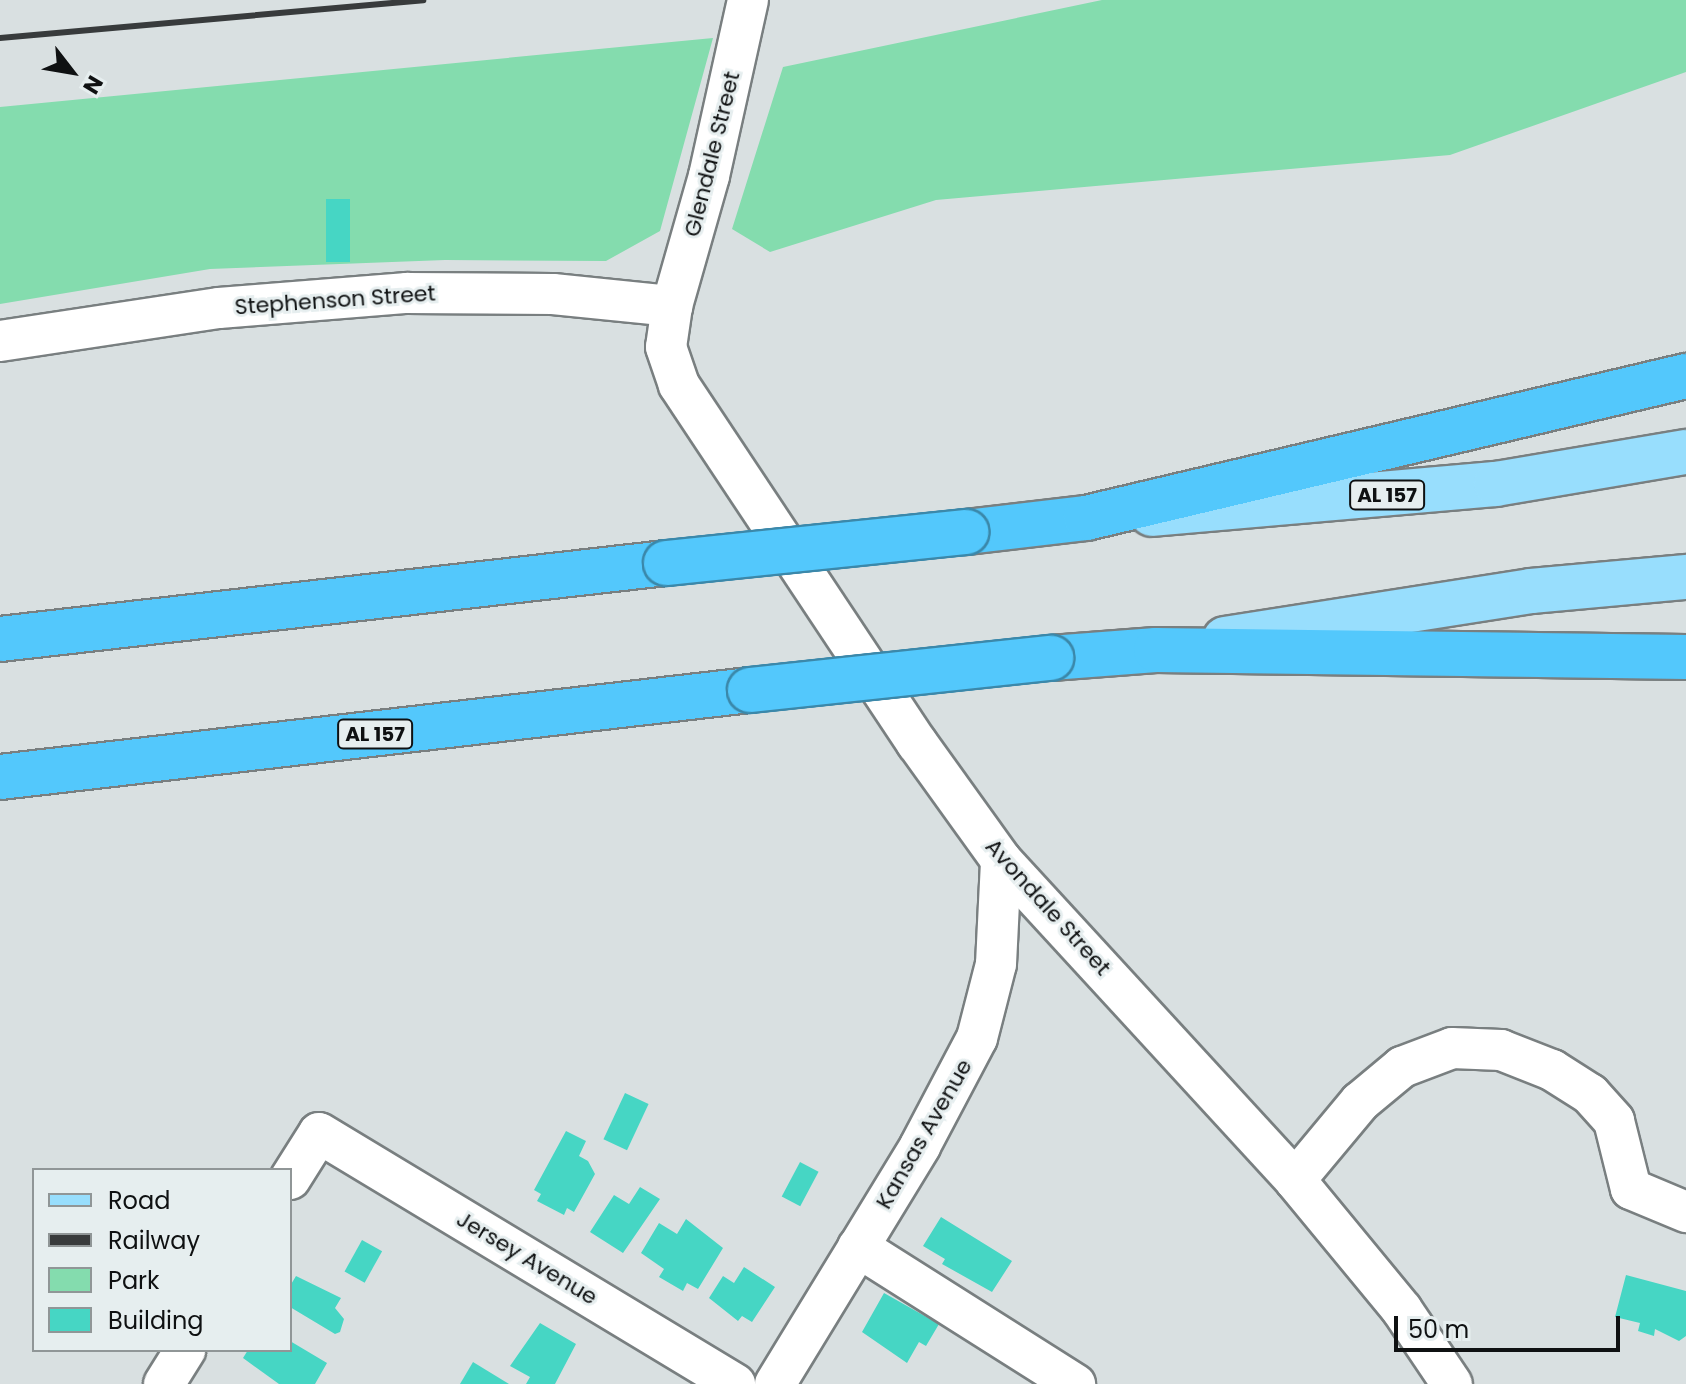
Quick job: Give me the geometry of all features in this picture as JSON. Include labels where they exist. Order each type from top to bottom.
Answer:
[{"type":"highway","points":[[1086,518],[1686,376]]},
{"type":"highway","name":"AL 157","points":[[0,639],[1086,518]]},
{"type":"highway","points":[[1156,650],[1686,657]]},
{"type":"highway","name":"AL 157","points":[[0,777],[750,690],[1156,650]]},
{"type":"main road","name":"AL 157","points":[[1086,518],[1246,509],[1496,484],[1686,452]]},
{"type":"main road","name":"AL 157","points":[[1156,650],[1531,591],[1686,577]]},
{"type":"street","name":"Glendale Street","points":[[672,306],[709,176],[748,0]]},
{"type":"street","name":"Stephenson Street","points":[[0,341],[219,308],[407,293],[553,294],[672,306]]},
{"type":"street","name":"Avondale Street","points":[[672,306],[666,347],[679,385],[917,743],[1001,860],[1295,1180],[1402,1310],[1452,1384]]},
{"type":"street","name":"Kansas Avenue","points":[[775,1384],[950,1094],[977,1038],[996,964],[1001,860]]},
{"type":"street","points":[[1295,1180],[1360,1102],[1402,1067],[1452,1048],[1501,1050],[1552,1070],[1590,1094],[1614,1121],[1631,1189],[1686,1212]]},
{"type":"street","name":"Jersey Avenue","points":[[292,1176],[319,1133],[735,1384]]},
{"type":"street","points":[[858,1247],[1075,1384]]},
{"type":"street","points":[[164,1384],[184,1352]]},
{"type":"green space","points":[[1102,0],[1686,0],[1686,72],[1450,155],[936,200],[770,252],[732,229],[783,67]]},
{"type":"green space","points":[[713,38],[660,231],[606,261],[445,260],[210,269],[0,304],[0,107]]},
{"type":"building","points":[[326,199],[350,199],[350,262],[326,262]]},
{"type":"building","points":[[625,1093],[649,1104],[627,1150],[603,1139]]},
{"type":"building","points":[[566,1131],[586,1141],[579,1156],[588,1161],[595,1174],[574,1212],[567,1208],[564,1215],[537,1201],[541,1194],[534,1190]]},
{"type":"building","points":[[800,1162],[819,1172],[800,1206],[782,1196]]},
{"type":"building","points":[[640,1187],[660,1199],[623,1253],[590,1232],[614,1195],[629,1204]]},
{"type":"building","points":[[941,1217],[1012,1261],[992,1292],[942,1264],[945,1259],[923,1246]]},
{"type":"building","points":[[686,1219],[723,1248],[698,1289],[687,1283],[683,1291],[659,1277],[664,1269],[641,1253],[659,1223],[677,1234]]},
{"type":"building","points":[[362,1240],[382,1251],[365,1283],[345,1271]]},
{"type":"building","points":[[744,1267],[775,1287],[752,1322],[742,1316],[738,1321],[709,1298],[723,1276],[734,1283]]},
{"type":"building","points":[[1626,1275],[1686,1291],[1686,1336],[1679,1341],[1655,1329],[1654,1336],[1638,1331],[1640,1323],[1615,1317]]},
{"type":"building","points":[[296,1276],[341,1298],[335,1308],[344,1319],[340,1332],[335,1334],[292,1308],[292,1283]]},
{"type":"building","points":[[884,1293],[939,1324],[926,1346],[919,1342],[907,1363],[862,1332]]},
{"type":"building","points":[[540,1323],[576,1344],[555,1384],[526,1384],[530,1377],[510,1366]]},
{"type":"building","points":[[292,1342],[327,1363],[315,1384],[279,1384],[243,1358],[247,1352],[292,1352]]},
{"type":"building","points":[[473,1362],[509,1384],[460,1384]]},
{"type":"railway","points":[[0,38],[423,0]]}]
